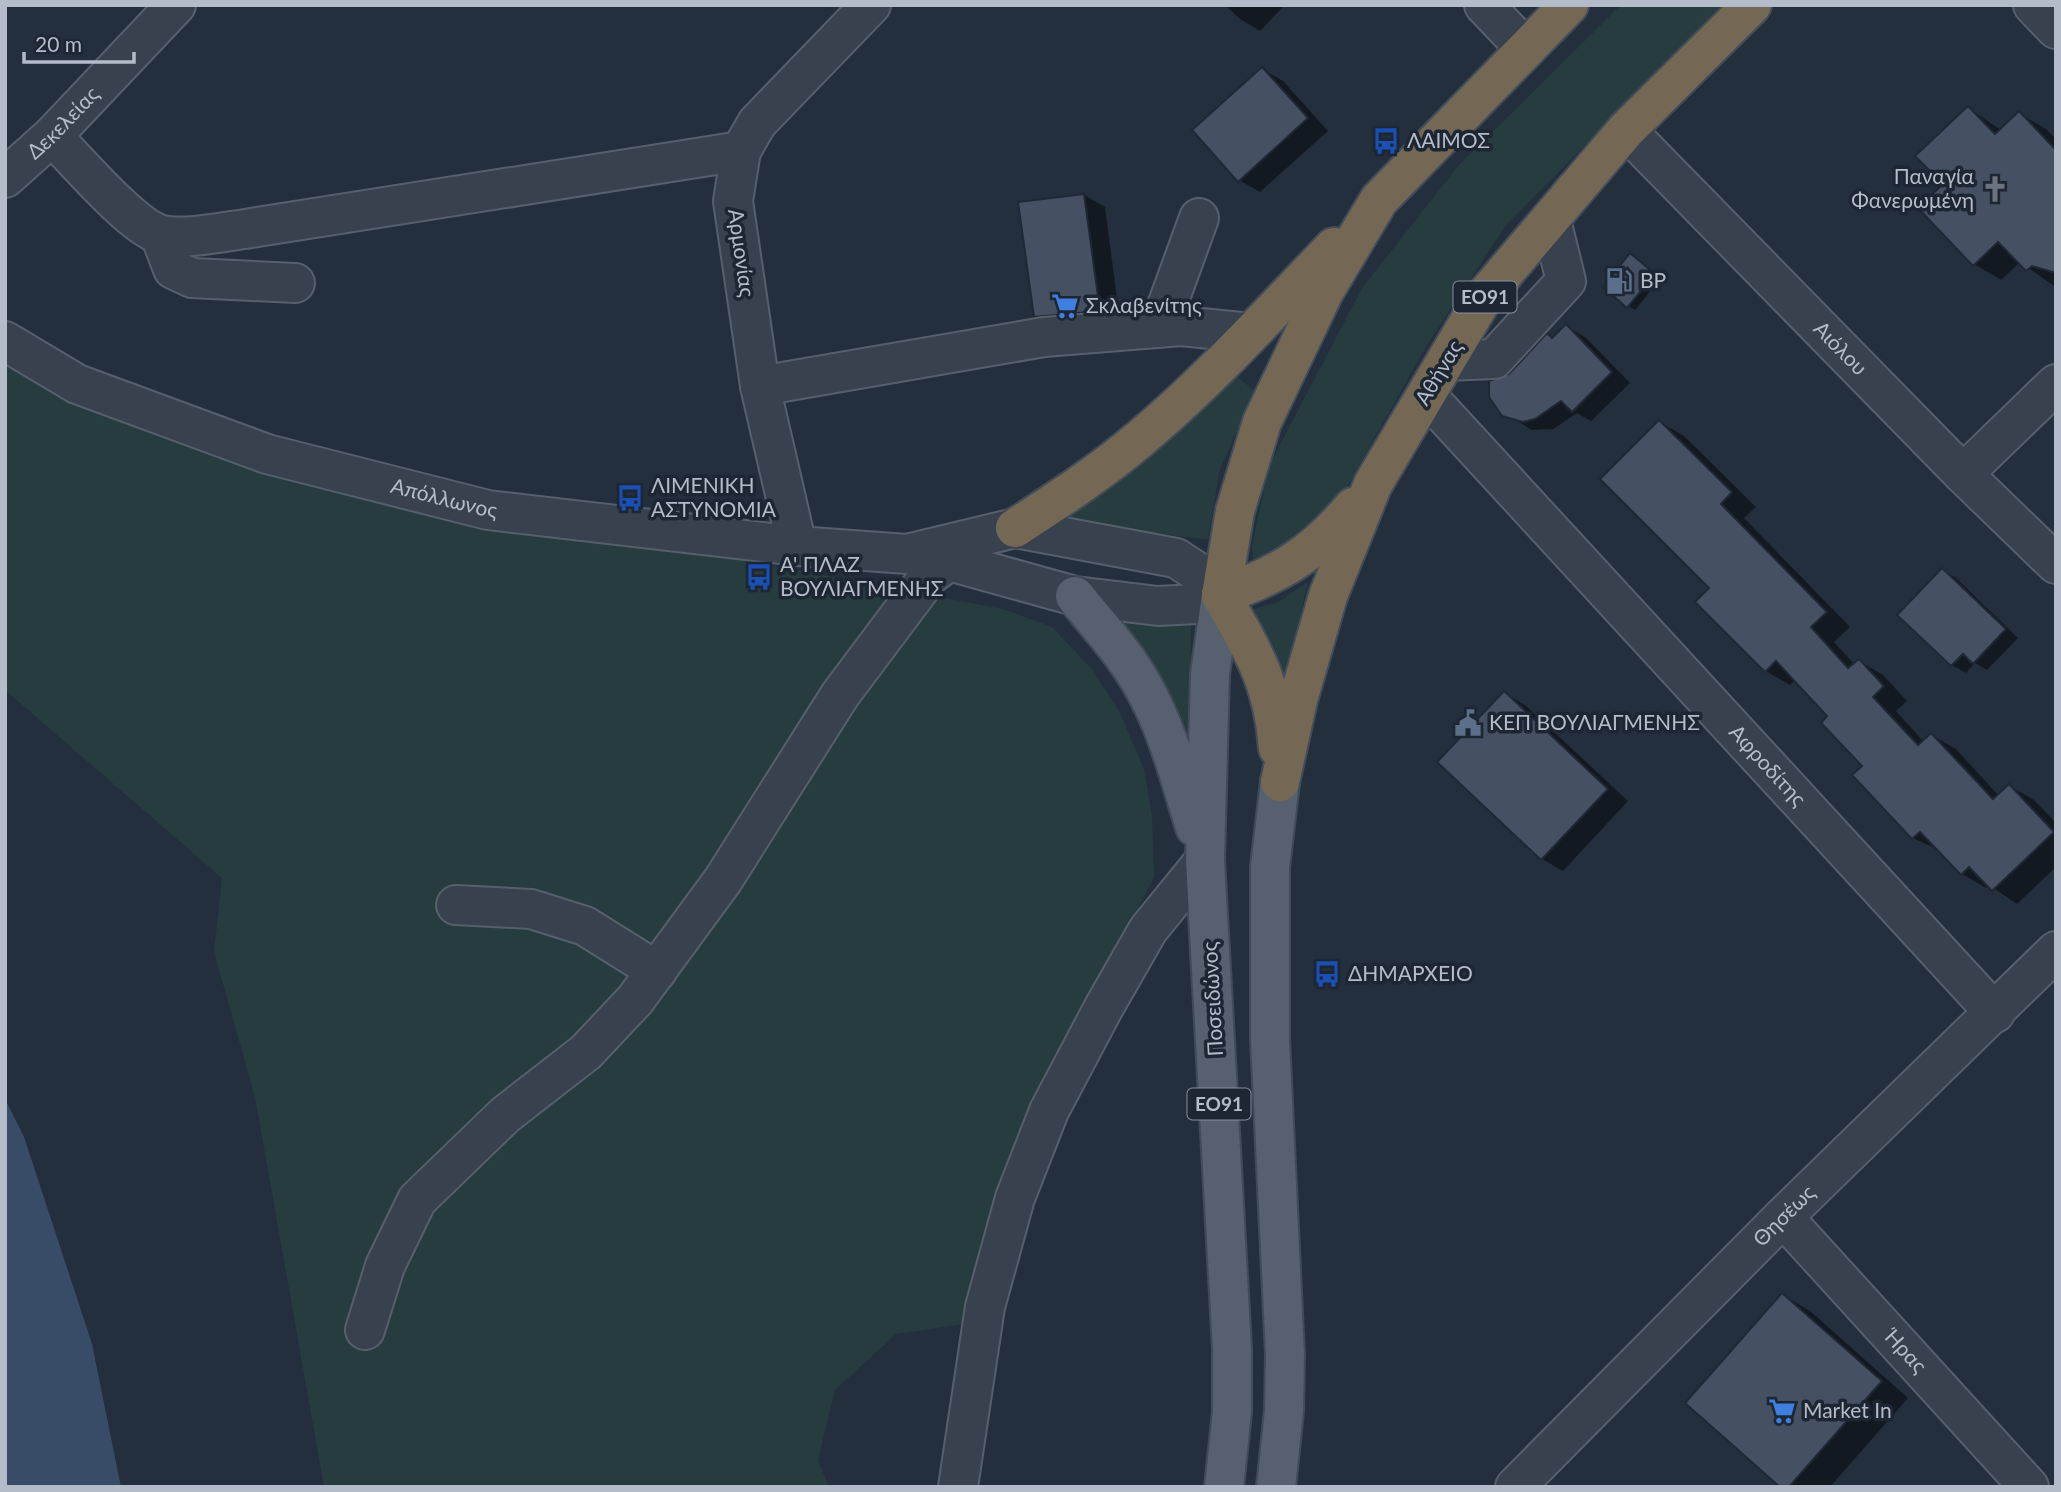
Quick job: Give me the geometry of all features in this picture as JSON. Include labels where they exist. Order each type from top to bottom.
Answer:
[{"type":"highway","name":"ΕΟ91","points":[[1221,595],[1235,510],[1262,422],[1324,292],[1379,200],[1569,5]]},
{"type":"highway","name":"Αθήνας","points":[[1280,782],[1298,700],[1328,596],[1373,484],[1483,298],[1626,130],[1752,5]]},
{"type":"highway","points":[[1015,528],[1080,485],[1141,438],[1251,333],[1379,200]]},
{"type":"highway","points":[[1280,782],[1276,722],[1265,677],[1221,595],[1296,563],[1334,531],[1373,484]]},
{"type":"main road","name":"Ποσειδώνος","points":[[1221,595],[1209,687],[1205,860],[1232,1349],[1232,1412],[1224,1487]]},
{"type":"main road","points":[[1075,596],[1124,656],[1144,687],[1167,738],[1205,860]]},
{"type":"main road","name":"ΕΟ91","points":[[1276,1487],[1284,1411],[1285,1355],[1270,1039],[1270,867],[1280,782]]},
{"type":"street","name":"Δεκελείας","points":[[5,178],[52,136],[176,5]]},
{"type":"street","name":"Αρμονίας","points":[[797,546],[760,386],[733,201],[741,151],[757,123],[871,5]]},
{"type":"street","points":[[1484,5],[1525,48]]},
{"type":"street","points":[[2033,5],[2056,29]]},
{"type":"street","name":"Αιόλου","points":[[1626,130],[1963,474],[2056,564]]},
{"type":"street","points":[[52,136],[140,224],[160,234],[224,232],[741,151]]},
{"type":"street","points":[[1158,328],[1199,218]]},
{"type":"street","points":[[1446,361],[1494,359],[1566,281],[1551,220]]},
{"type":"street","points":[[160,234],[173,269],[192,278],[295,283]]},
{"type":"street","points":[[760,386],[1044,337],[1181,326],[1251,333]]},
{"type":"street","name":"Απόλλωνος","points":[[5,341],[77,384],[281,458],[488,510],[797,546],[907,554]]},
{"type":"street","points":[[1963,474],[2056,384]]},
{"type":"street","name":"Αφροδίτης","points":[[1426,395],[1995,1013]]},
{"type":"street","points":[[1015,528],[1176,558],[1202,575],[1221,595],[1197,604],[1158,606],[1075,596],[949,561],[907,554],[1015,528]]},
{"type":"street","points":[[365,1330],[385,1266],[417,1200],[505,1115],[586,1052],[635,1000],[723,880],[840,695],[930,575],[949,561]]},
{"type":"street","points":[[958,1487],[985,1307],[1015,1198],[1049,1111],[1148,930],[1205,860]]},
{"type":"street","points":[[456,905],[531,909],[585,926],[657,971]]},
{"type":"street","name":"Θησέως","points":[[1515,1487],[1783,1217],[2056,951]]},
{"type":"street","name":"Ήρας","points":[[1783,1217],[2029,1487]]},
{"type":"green space","points":[[1621,5],[1725,5],[1506,225],[1427,345],[1338,503],[1318,526],[1254,565],[1252,545],[1269,466],[1362,288],[1459,165]]},
{"type":"green space","points":[[5,364],[55,393],[311,479],[1003,609],[1052,627],[1092,669],[1120,713],[1144,769],[1152,816],[1154,877],[1000,1181],[965,1324],[896,1334],[835,1390],[818,1460],[829,1487],[324,1487],[255,1097],[214,952],[222,878],[5,690]]},
{"type":"green space","points":[[1236,376],[1255,391],[1220,469],[1208,539],[1050,523],[1104,492],[1150,458]]},
{"type":"green space","points":[[1308,582],[1283,689],[1248,611],[1278,602]]},
{"type":"green space","points":[[1106,610],[1191,622],[1190,734]]},
{"type":"water","points":[[5,1099],[24,1137],[92,1344],[121,1487],[5,1487]]},
{"type":"building","points":[[1262,67],[1308,118],[1238,182],[1192,130]]},
{"type":"building","name":"Παναγία Φανερωμένη","points":[[1968,106],[1995,134],[2019,111],[2056,150],[2056,273],[2032,266],[2026,271],[1998,242],[1973,266],[1918,208],[1943,184],[1915,156]]},
{"type":"building","points":[[1084,194],[1100,311],[1034,317],[1018,202]]},
{"type":"building","points":[[1630,253],[1655,274],[1627,308],[1603,287]]},
{"type":"building","points":[[1566,324],[1612,372],[1572,412],[1561,401],[1535,419],[1523,422],[1502,416],[1489,397],[1489,381],[1509,374],[1547,333],[1552,338]]},
{"type":"building","points":[[1659,420],[1732,492],[1721,504],[1827,612],[1811,627],[1848,668],[1859,659],[1884,686],[1873,697],[1918,745],[1931,733],[1993,799],[2009,784],[2054,832],[1992,891],[1969,867],[1961,875],[1920,832],[1912,839],[1852,775],[1862,766],[1821,723],[1827,716],[1776,661],[1765,672],[1695,602],[1709,588],[1600,479]]},
{"type":"building","points":[[1942,568],[2006,629],[1973,664],[1963,654],[1951,666],[1897,615]]},
{"type":"building","points":[[1504,691],[1608,789],[1541,860],[1437,762]]},
{"type":"building","points":[[1782,1293],[1882,1381],[1789,1487],[1780,1487],[1685,1403]]},
{"type":"place","name":"ΛΑΙΜΟΣ","points":[[1386,141]]},
{"type":"place","name":"Παναγία Φανερωμένη","points":[[1995,189]]},
{"type":"place","name":"BP","points":[[1619,281]]},
{"type":"place","name":"Σκλαβενίτης","points":[[1065,306]]},
{"type":"place","name":"ΛΙΜΕΝΙΚΗ ΑΣΤΥΝΟΜΙΑ","points":[[630,498]]},
{"type":"place","name":"Α' ΠΛΑΖ ΒΟΥΛΙΑΓΜΕΝΗΣ","points":[[759,577]]},
{"type":"place","name":"ΚΕΠ ΒΟΥΛΙΑΓΜΕΝΗΣ","points":[[1468,723]]},
{"type":"place","name":"ΔΗΜΑΡΧΕΙΟ","points":[[1327,974]]},
{"type":"place","name":"Market In","points":[[1782,1411]]}]
